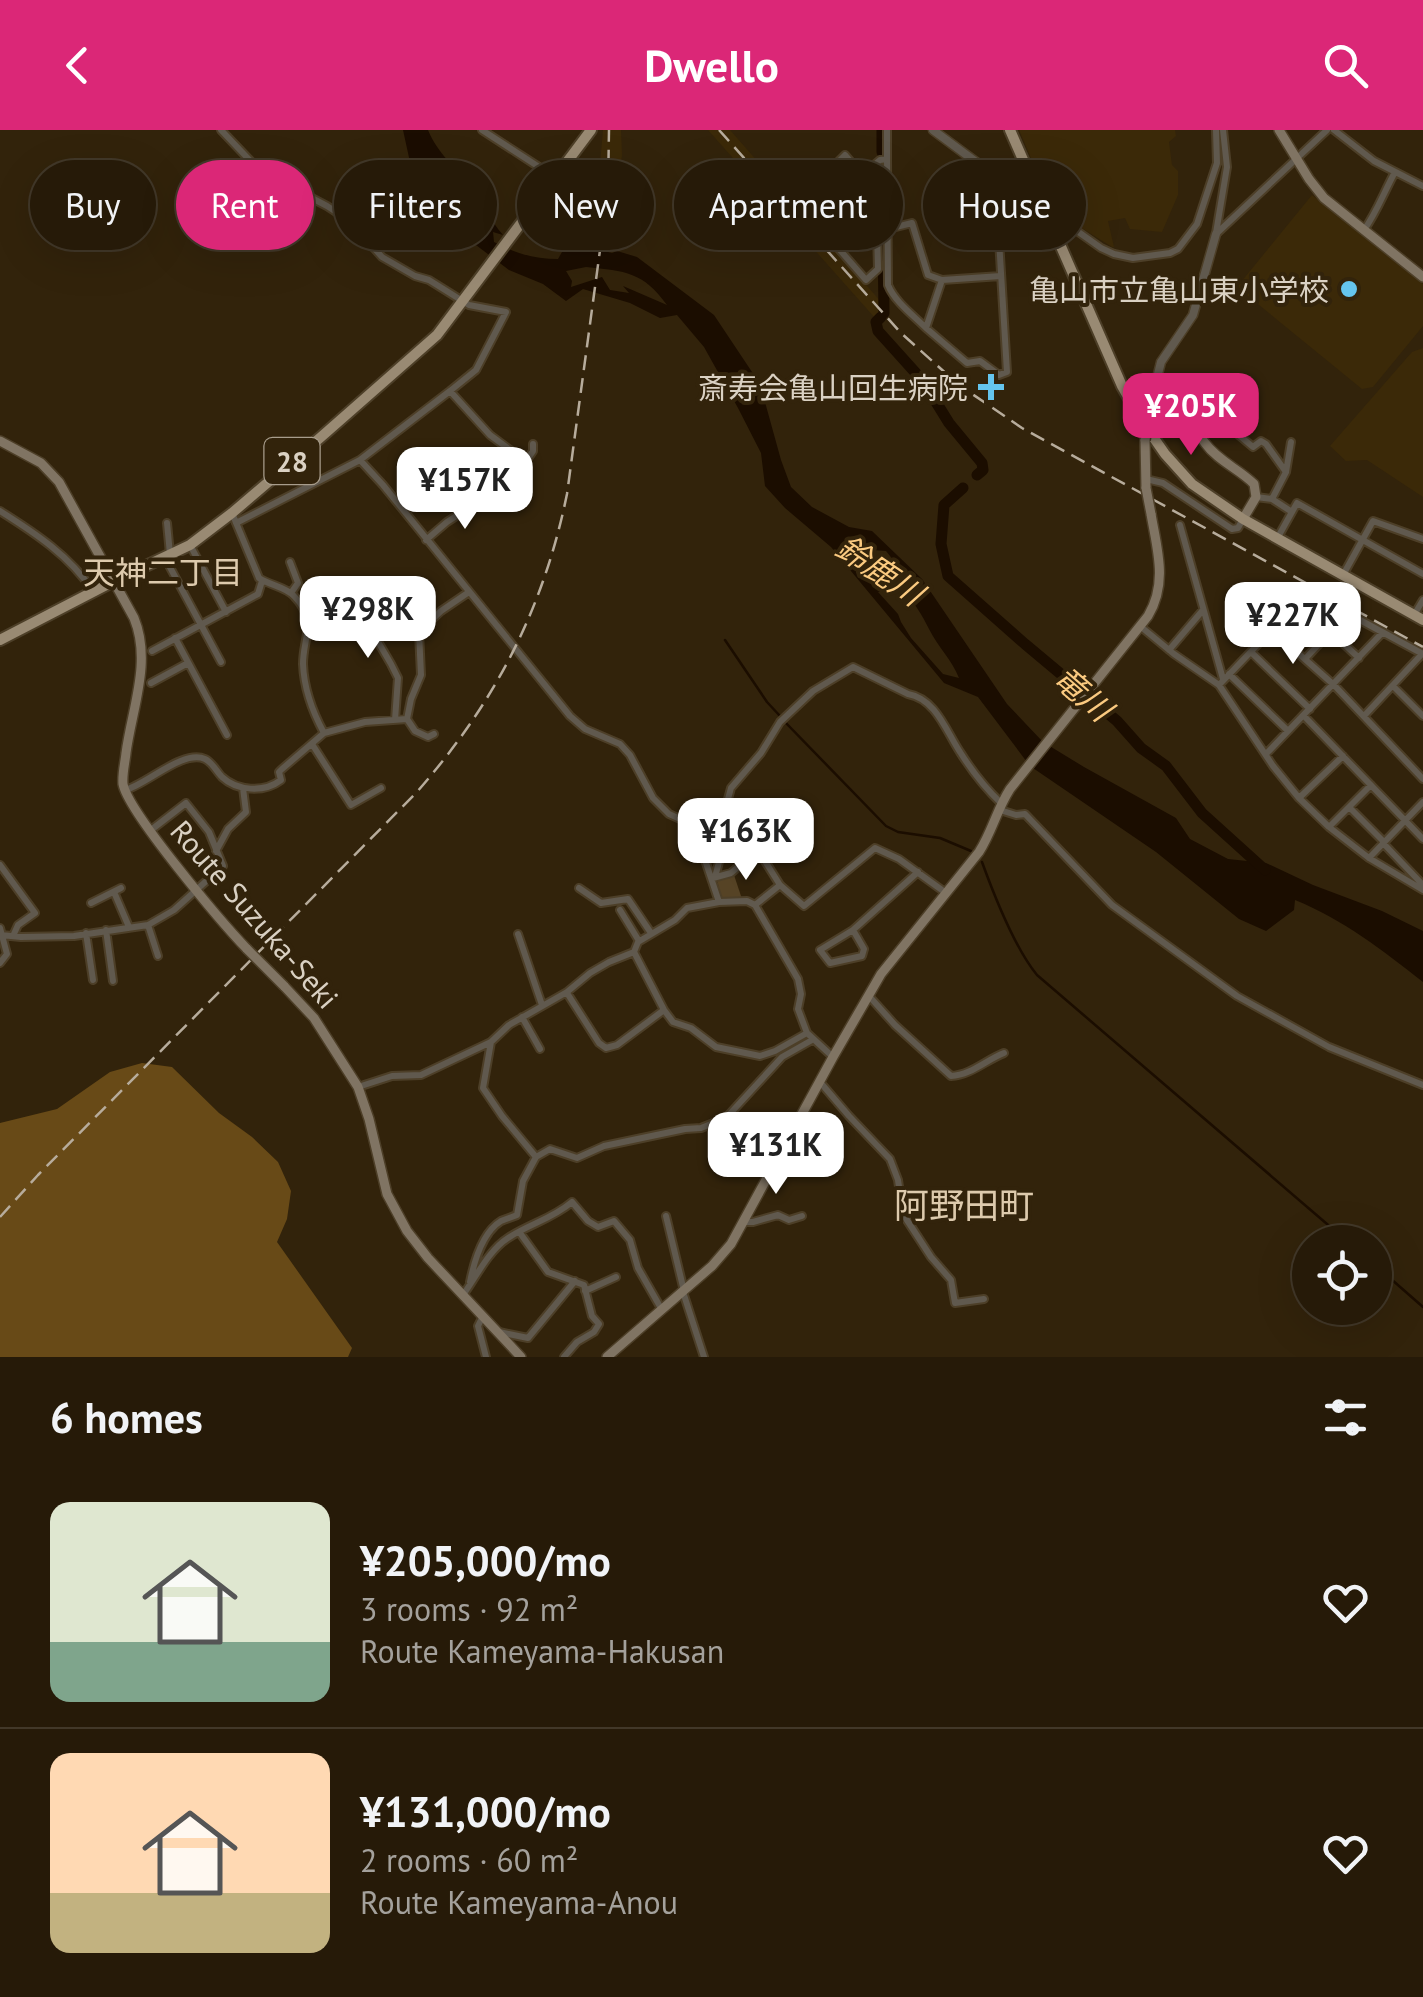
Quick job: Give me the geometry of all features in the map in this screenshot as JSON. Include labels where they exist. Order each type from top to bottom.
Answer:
[{"type":"main road","name":"28","points":[[570,160],[591,130]]},
{"type":"main road","points":[[1010,130],[1022,160]]},
{"type":"main road","points":[[1280,130],[1319,192],[1423,277]]},
{"type":"main road","name":"28","points":[[0,640],[168,557],[234,518],[437,336],[517,231]]},
{"type":"main road","points":[[1062,250],[1142,421],[1192,484],[1243,519],[1419,618]]},
{"type":"main road","points":[[607,1357],[720,1258],[744,1222],[868,995],[980,852],[1010,789],[1156,604],[1160,568],[1145,484],[1144,440],[1156,382],[1173,391],[1183,403],[1207,446],[1254,484],[1256,496],[1243,519]]},
{"type":"main road","points":[[0,440],[42,463],[59,482],[138,628],[142,668],[123,775],[125,790]]},
{"type":"main road","name":"Route Suzuka-Seki","points":[[125,790],[150,830],[224,924],[314,1018],[358,1088],[393,1207],[422,1251],[467,1290],[483,1316],[521,1357]]},
{"type":"street","points":[[221,130],[260,171],[350,221],[382,256],[468,305],[506,312],[476,370],[360,460],[234,518],[256,574],[291,593],[310,628],[304,657],[305,682],[324,733]]},
{"type":"street","points":[[482,130],[528,160]]},
{"type":"street","points":[[880,160],[886,159],[887,130]]},
{"type":"street","points":[[933,130],[974,160]]},
{"type":"street","points":[[1086,238],[1100,248],[1133,258],[1178,249],[1197,224],[1217,163],[1220,130]]},
{"type":"street","points":[[1156,382],[1161,362],[1192,315],[1216,234],[1227,167],[1220,130]]},
{"type":"street","points":[[1216,234],[1330,130],[1374,162],[1423,186]]},
{"type":"street","points":[[1364,230],[1376,214],[1394,172]]},
{"type":"street","points":[[903,226],[912,223],[928,275],[942,280],[1001,276]]},
{"type":"street","points":[[840,250],[866,280],[878,268],[878,250]]},
{"type":"street","points":[[889,250],[890,291],[966,362],[980,361],[999,375],[1007,372],[999,250]]},
{"type":"street","points":[[926,328],[942,280]]},
{"type":"street","points":[[1204,384],[1234,430],[1253,447],[1261,442],[1266,444],[1286,472]]},
{"type":"street","points":[[450,391],[490,435],[524,461]]},
{"type":"street","points":[[1272,499],[1286,472],[1291,442]]},
{"type":"street","points":[[526,482],[523,466],[534,452],[533,444]]},
{"type":"street","points":[[360,460],[570,716],[585,729],[620,744],[653,798],[669,814],[694,828],[719,902]]},
{"type":"street","points":[[1145,484],[1159,482],[1232,529],[1238,528],[1243,519]]},
{"type":"street","points":[[1256,496],[1272,499],[1292,512]]},
{"type":"street","points":[[426,540],[481,500]]},
{"type":"street","points":[[1278,537],[1297,503],[1423,574]]},
{"type":"street","points":[[0,511],[49,543],[93,592]]},
{"type":"street","points":[[1343,574],[1374,522],[1423,538]]},
{"type":"street","points":[[167,523],[168,557],[221,662]]},
{"type":"street","points":[[1180,525],[1224,680],[1266,754],[1299,798],[1329,827],[1369,858],[1423,887]]},
{"type":"street","points":[[190,545],[226,612]]},
{"type":"street","points":[[290,562],[298,583],[291,593]]},
{"type":"street","points":[[152,651],[258,594],[262,580]]},
{"type":"street","points":[[1254,588],[1288,612]]},
{"type":"street","points":[[434,734],[428,737],[418,733],[407,719],[421,675],[419,632],[468,592]]},
{"type":"street","points":[[1224,680],[1308,592],[1423,654],[1364,716]]},
{"type":"street","points":[[1419,618],[1423,600]]},
{"type":"street","points":[[1169,650],[1204,609]]},
{"type":"street","points":[[1305,659],[1347,614]]},
{"type":"street","points":[[1242,621],[1262,640]]},
{"type":"street","points":[[310,628],[344,622],[377,640],[398,678],[395,720]]},
{"type":"street","points":[[1139,628],[1169,650],[1224,680],[1288,731]]},
{"type":"street","points":[[1272,630],[1334,685],[1423,779]]},
{"type":"street","points":[[1331,632],[1359,658]]},
{"type":"street","points":[[1266,754],[1382,633]]},
{"type":"street","points":[[175,638],[226,735]]},
{"type":"street","points":[[1251,652],[1423,839]]},
{"type":"street","points":[[152,683],[188,664]]},
{"type":"street","points":[[713,878],[722,851],[720,828],[731,788],[783,720],[823,683],[854,667],[916,696],[933,709],[1000,806],[1020,816],[1024,814],[1112,905],[1237,996],[1330,1046],[1423,1086]]},
{"type":"street","points":[[1393,686],[1423,715]]},
{"type":"street","points":[[125,790],[176,764],[200,758],[228,782],[243,788],[278,783],[279,772],[324,733],[366,722],[407,719]]},
{"type":"street","points":[[312,744],[351,805],[381,788]]},
{"type":"street","points":[[1299,798],[1343,756]]},
{"type":"street","points":[[1329,827],[1371,785]]},
{"type":"street","points":[[216,852],[228,829],[246,812],[243,788]]},
{"type":"street","points":[[1369,858],[1423,802]]},
{"type":"street","points":[[1,931],[12,936],[52,937],[148,926],[174,910],[224,866],[209,832],[186,803],[150,830]]},
{"type":"street","points":[[1349,807],[1423,887]]},
{"type":"street","points":[[713,878],[730,873],[758,850],[780,885],[804,906],[875,848],[886,851],[946,893]]},
{"type":"street","points":[[0,864],[35,913],[18,925],[12,936]]},
{"type":"street","points":[[853,930],[864,948],[862,956],[830,963],[820,950],[853,930],[918,872]]},
{"type":"street","points":[[755,905],[780,885]]},
{"type":"street","points":[[579,888],[601,903],[628,899],[651,933]]},
{"type":"street","points":[[91,903],[118,890],[129,927]]},
{"type":"street","points":[[358,1088],[392,1076],[420,1075],[491,1042],[505,1028],[567,992],[590,973],[634,952],[639,941],[675,920],[687,908],[719,902],[748,901],[755,905],[798,979],[798,1010],[809,1037],[833,1058]]},
{"type":"street","points":[[620,910],[639,941]]},
{"type":"street","points":[[148,926],[158,956]]},
{"type":"street","points":[[106,930],[113,981]]},
{"type":"street","points":[[0,964],[7,954],[1,931]]},
{"type":"street","points":[[86,933],[93,980]]},
{"type":"street","points":[[518,934],[542,1006]]},
{"type":"street","points":[[634,952],[672,1022],[691,1028],[716,1046],[754,1056],[809,1037]]},
{"type":"street","points":[[567,992],[606,1048],[664,1010]]},
{"type":"street","points":[[868,995],[951,1076],[969,1073],[1004,1052]]},
{"type":"street","points":[[522,1017],[540,1048]]},
{"type":"street","points":[[467,1290],[487,1237],[499,1222],[517,1215],[523,1180],[536,1157],[550,1149],[581,1157],[604,1146],[709,1126],[732,1113],[782,1057],[809,1037]]},
{"type":"street","points":[[491,1042],[483,1088],[536,1157]]},
{"type":"street","points":[[820,1082],[890,1159],[903,1214],[951,1280],[955,1303],[984,1299]]},
{"type":"street","points":[[467,1290],[509,1237],[557,1214],[572,1202],[588,1221],[598,1227],[614,1222],[630,1240],[638,1268],[662,1310]]},
{"type":"street","points":[[744,1222],[778,1215],[792,1220],[802,1216]]},
{"type":"street","points":[[666,1216],[683,1291],[704,1357]]},
{"type":"street","points":[[520,1232],[548,1272],[584,1285],[592,1316],[599,1324],[564,1357]]},
{"type":"street","points":[[586,1291],[616,1277]]},
{"type":"street","points":[[497,1332],[528,1338],[575,1281]]},
{"type":"street","points":[[483,1316],[478,1326],[486,1357]]},
{"type":"shaded area","points":[[603,130],[621,130],[621,160],[600,160]]},
{"type":"shaded area","points":[[708,130],[730,130],[756,160],[735,160]]},
{"type":"shaded area","points":[[1019,130],[1175,130],[1176,136],[1169,142],[1172,165],[1178,171],[1178,195],[1162,232],[1130,229],[1125,218],[1108,221],[1112,247],[1086,231],[1086,160],[1032,160]]},
{"type":"shaded area","name":"亀山市立亀山東小学校","points":[[1312,195],[1423,284],[1423,326],[1373,387],[1362,389],[1237,287]]},
{"type":"shaded area","points":[[815,250],[835,250],[882,303],[875,318]]},
{"type":"shaded area","points":[[1423,348],[1423,497],[1367,460],[1346,461],[1330,446],[1412,352]]},
{"type":"shaded area","points":[[734,875],[742,899],[721,898],[717,880]]},
{"type":"shaded area","points":[[142,1063],[172,1067],[278,1162],[291,1191],[287,1219],[277,1242],[352,1348],[348,1357],[0,1357],[0,1123],[57,1109],[110,1072]]},
{"type":"water","points":[[403,130],[428,130],[448,160],[410,160]]},
{"type":"water","name":"鈴鹿川","points":[[497,243],[517,252],[558,259],[562,252],[576,250],[617,251],[637,257],[714,315],[760,384],[791,487],[812,507],[849,527],[872,531],[922,579],[1007,704],[1043,742],[1176,818],[1190,839],[1228,859],[1266,863],[1423,931],[1423,982],[1346,926],[1295,900],[1294,910],[1266,931],[1239,919],[1156,852],[1030,766],[978,697],[944,683],[831,547],[765,486],[761,453],[738,408],[704,347],[677,315],[660,318],[630,303],[583,289],[566,301],[543,284],[509,270],[483,250],[497,250]],"holes":[[[586,267],[612,270],[641,280],[667,305],[623,286],[629,293],[610,290],[602,277],[571,287],[566,271]],[[846,539],[872,550],[886,551],[910,581],[874,563]],[[902,590],[917,608],[959,678],[943,674],[878,592]]]},
{"type":"waterway","name":"竜川","points":[[882,130],[882,152]]},
{"type":"waterway","name":"竜川","points":[[883,250],[884,313]]},
{"type":"waterway","name":"竜川","points":[[881,317],[876,322],[878,331],[923,381],[949,423],[982,463],[983,470],[977,475]]},
{"type":"waterway","name":"竜川","points":[[963,488],[944,505],[941,544],[948,576],[1166,766],[1202,813],[1265,870]]},
{"type":"waterway","points":[[725,640],[780,716]]},
{"type":"waterway","points":[[785,722],[886,826],[898,832],[940,838],[971,851]]},
{"type":"waterway","points":[[982,862],[1013,936],[1037,975],[1328,1225]]},
{"type":"waterway","points":[[1392,1280],[1423,1307]]},
{"type":"railway","points":[[0,1217],[416,793],[492,690],[544,578],[567,494],[608,191],[609,130]]},
{"type":"railway","points":[[719,130],[901,333],[959,385],[1022,428],[1423,647]]},
{"type":"place","name":"亀山市立亀山東小学校","points":[[1349,289]]},
{"type":"place","name":"斎寿会亀山回生病院","points":[[991,387]]},
{"type":"district","name":"天神二丁目","points":[[163,572]]},
{"type":"district","name":"阿野田町","points":[[964,1205]]}]
